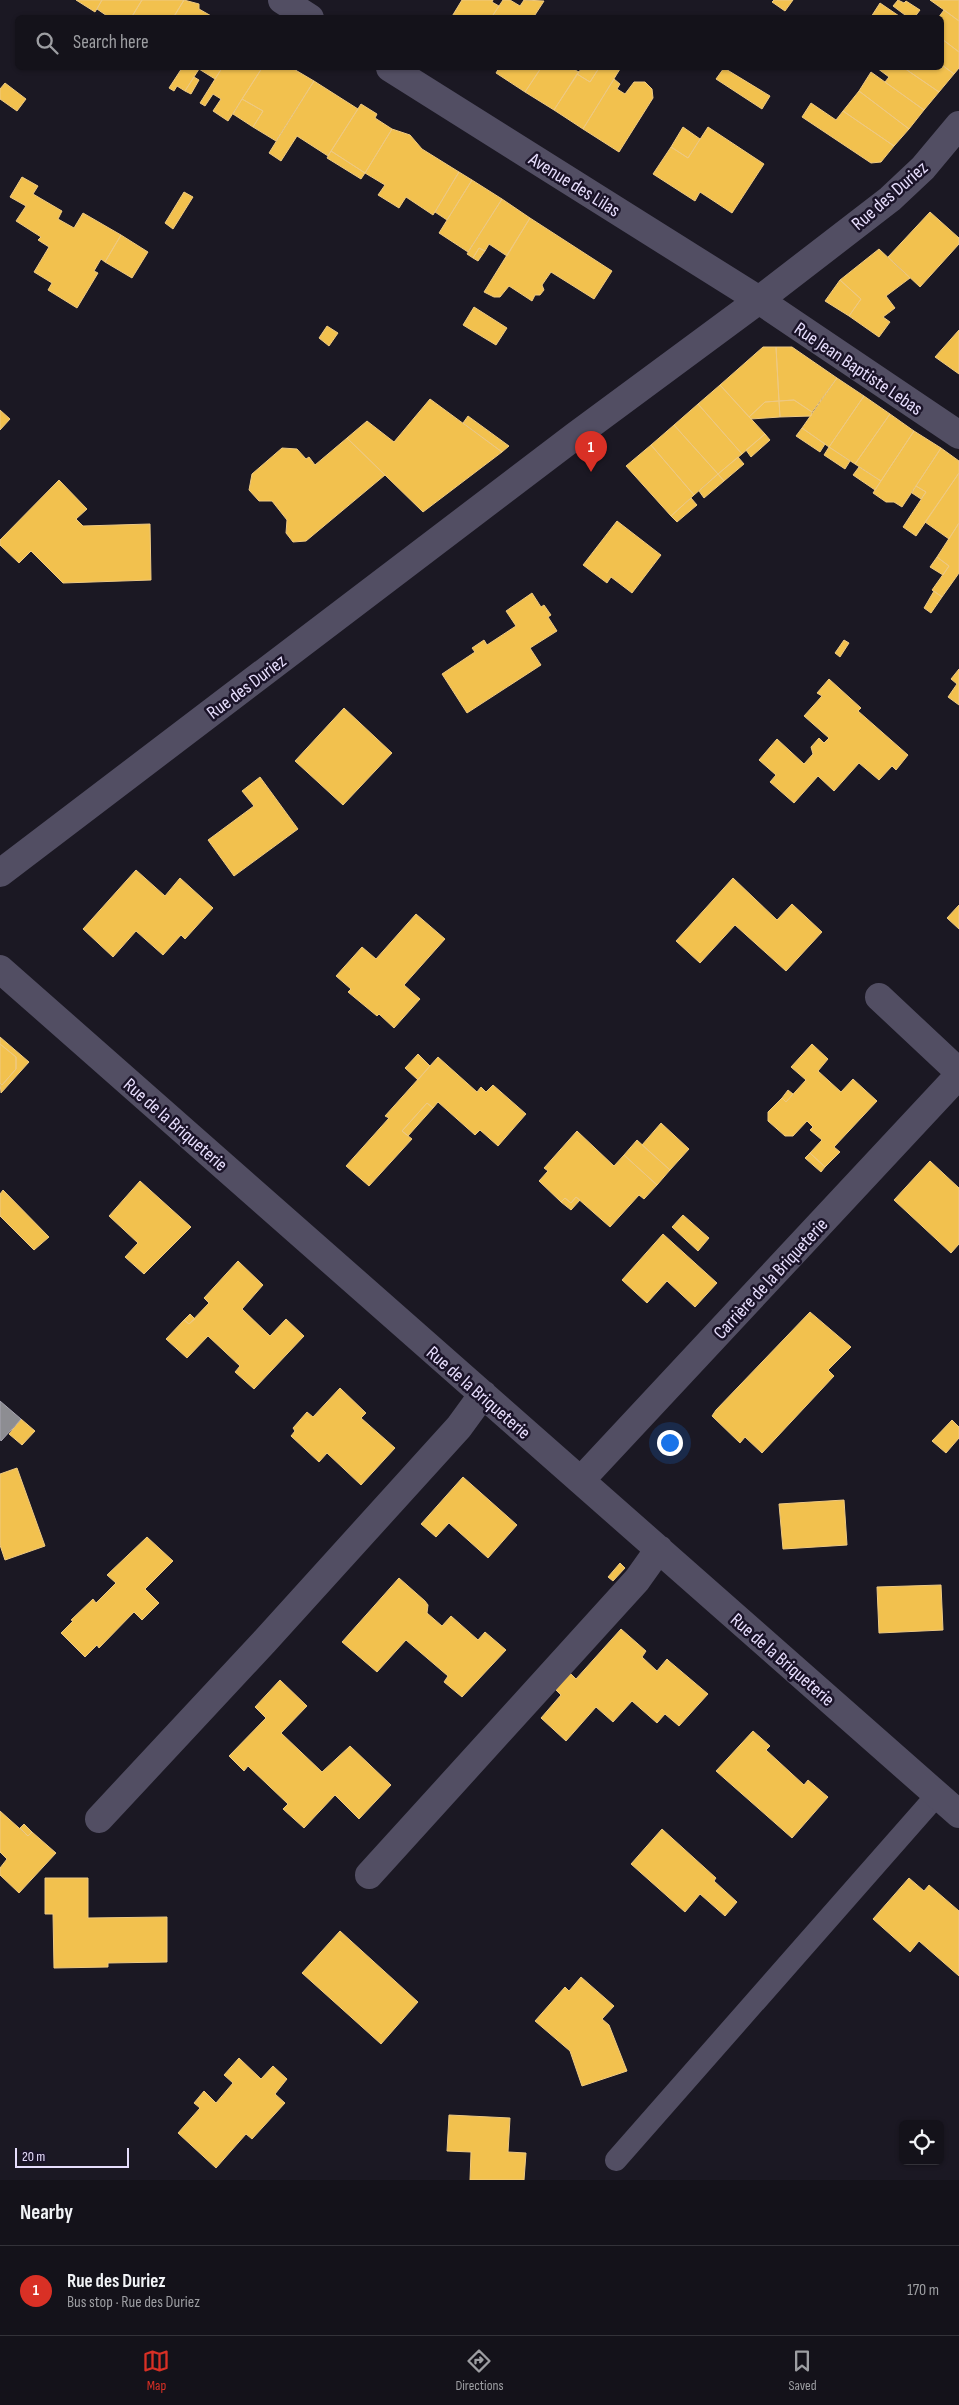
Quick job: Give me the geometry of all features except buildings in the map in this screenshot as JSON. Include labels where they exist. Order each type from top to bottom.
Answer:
[{"type":"street","points":[[282,0],[305,15]]},
{"type":"street","name":"Avenue des Lilas","points":[[393,70],[759,300]]},
{"type":"street","name":"Rue des Duriez","points":[[0,873],[575,436],[759,300],[908,184],[959,125]]},
{"type":"street","name":"Rue Jean Baptiste Lebas","points":[[759,300],[959,435]]},
{"type":"street","name":"Rue de la Briqueterie","points":[[0,969],[959,1814]]},
{"type":"street","name":"Carrière de la Briqueterie","points":[[581,1480],[959,1073],[879,997]]},
{"type":"street","points":[[99,1819],[264,1642],[459,1427],[483,1394]]},
{"type":"street","points":[[369,1875],[637,1580],[659,1549]]},
{"type":"lane","points":[[616,2160],[937,1795]]},
{"type":"place","name":"Rue des Duriez","points":[[591,472]]}]
